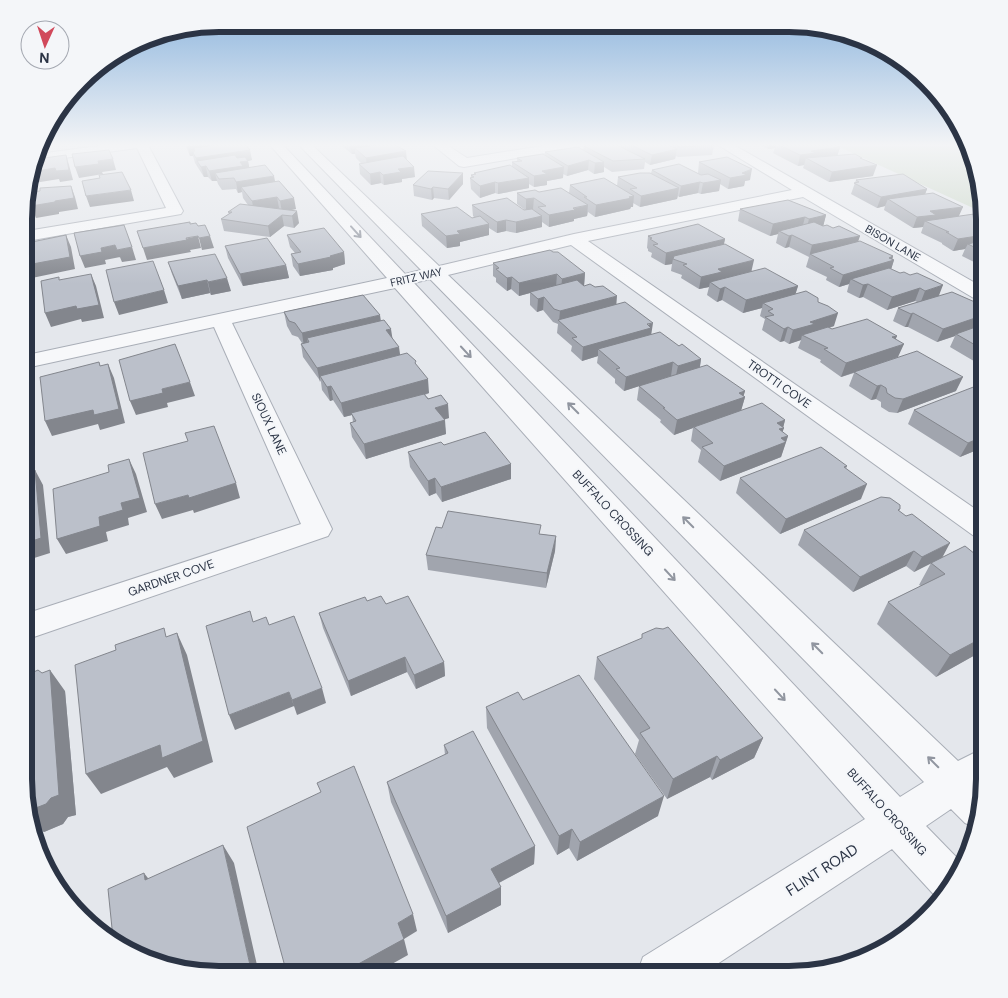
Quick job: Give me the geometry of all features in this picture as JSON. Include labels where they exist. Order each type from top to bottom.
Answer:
[{"type":"street","points":[[32,235],[175,211],[165,192]]},
{"type":"street","name":"BUFFALO CROSSING","points":[[318,192],[947,878]]},
{"type":"street","points":[[353,192],[973,787]]},
{"type":"street","name":"FRITZ WAY","points":[[32,361],[436,273],[574,239],[805,192]]},
{"type":"street","name":"BISON LANE","points":[[805,192],[976,291]]},
{"type":"street","name":"TROTTI COVE","points":[[574,239],[976,523]]},
{"type":"street","name":"SIOUX LANE","points":[[220,319],[318,529]]},
{"type":"street","name":"GARDNER COVE","points":[[32,625],[318,529]]},
{"type":"street","name":"FLINT ROAD","points":[[672,966],[897,822],[973,787]]},
{"type":"green space","points":[[937,192],[973,192],[975,209]]},
{"type":"building","points":[[35,192],[72,192],[74,198],[33,206]]},
{"type":"building","points":[[85,192],[119,192],[86,196]]},
{"type":"building","points":[[245,192],[288,192],[294,198],[280,201],[277,197],[252,201]]},
{"type":"building","points":[[567,192],[588,205],[573,208],[575,210],[549,215],[538,207],[546,206],[534,198],[526,199],[517,193]]},
{"type":"building","points":[[579,192],[627,192],[634,196],[596,205],[584,197],[587,197]]},
{"type":"building","points":[[634,192],[662,192],[641,196]]},
{"type":"building","points":[[871,192],[912,192],[881,197]]},
{"type":"building","points":[[933,193],[963,207],[930,211],[936,215],[917,217],[888,199]]},
{"type":"building","points":[[507,198],[524,210],[532,209],[542,216],[516,222],[506,220],[497,222],[472,205]]},
{"type":"building","points":[[788,200],[826,215],[809,219],[805,217],[773,224],[740,209]]},
{"type":"building","points":[[240,204],[297,211],[292,216],[282,215],[268,226],[221,219]]},
{"type":"building","points":[[457,207],[472,218],[480,216],[489,224],[457,231],[460,234],[446,236],[421,214]]},
{"type":"building","points":[[976,214],[976,236],[958,239],[946,232],[949,232],[925,221]]},
{"type":"building","points":[[190,222],[190,224],[196,223],[198,226],[205,225],[210,236],[186,238],[187,240],[143,248],[137,231]]},
{"type":"building","points":[[814,222],[833,228],[839,226],[860,236],[812,245],[779,231]]},
{"type":"building","points":[[698,224],[725,239],[666,253],[653,245],[658,244],[648,236]]},
{"type":"building","points":[[124,225],[132,247],[117,250],[115,245],[101,248],[102,252],[80,256],[74,233]]},
{"type":"building","points":[[324,228],[344,252],[331,257],[298,264],[291,254],[301,252],[287,235]]},
{"type":"building","points":[[66,235],[70,257],[32,264],[32,242]]},
{"type":"building","points":[[267,238],[286,265],[240,274],[225,246]]},
{"type":"building","points":[[860,241],[893,256],[889,258],[894,260],[843,275],[830,268],[834,267],[810,254]]},
{"type":"building","points":[[976,242],[976,248],[968,244]]},
{"type":"building","points":[[725,244],[754,260],[718,269],[722,272],[701,277],[683,265],[687,264],[673,259],[674,256]]},
{"type":"building","points":[[550,250],[558,252],[585,273],[562,279],[557,274],[519,283],[512,277],[507,278],[496,269],[499,268],[493,263]]},
{"type":"building","points":[[215,254],[227,278],[178,286],[168,262]]},
{"type":"building","points":[[153,261],[164,290],[114,302],[106,270]]},
{"type":"building","points":[[765,268],[798,286],[746,300],[725,287],[720,289],[710,282]]},
{"type":"building","points":[[889,268],[910,275],[917,273],[943,285],[925,291],[920,288],[892,297],[868,284],[863,285],[851,279]]},
{"type":"building","points":[[91,274],[99,305],[77,309],[76,306],[45,313],[41,281],[59,277],[59,280]]},
{"type":"building","points":[[577,280],[584,286],[590,284],[595,287],[603,286],[617,296],[560,311],[554,309],[544,297],[538,299],[530,292]]},
{"type":"building","points":[[806,291],[818,298],[818,302],[838,313],[810,322],[815,324],[793,330],[788,327],[784,329],[765,317],[774,315],[768,311],[773,309],[763,303]]},
{"type":"building","points":[[952,292],[976,302],[976,318],[943,329],[913,313],[911,314],[898,308]]},
{"type":"building","points":[[363,295],[380,315],[302,333],[295,323],[289,321],[284,312]]},
{"type":"building","points":[[625,302],[653,323],[647,324],[651,328],[583,347],[572,338],[577,337],[558,320]]},
{"type":"building","points":[[867,319],[897,336],[892,337],[904,344],[846,363],[824,349],[828,348],[802,335],[828,327],[832,329]]},
{"type":"building","points":[[384,320],[391,329],[386,330],[399,347],[317,368],[301,344],[309,342],[307,338]]},
{"type":"building","points":[[976,327],[976,345],[956,334]]},
{"type":"building","points":[[660,332],[679,346],[682,344],[701,359],[678,366],[673,362],[626,377],[616,369],[620,368],[598,349]]},
{"type":"building","points":[[175,344],[190,382],[162,389],[163,393],[130,401],[119,360]]},
{"type":"building","points":[[917,351],[963,377],[903,399],[895,398],[887,393],[886,388],[881,385],[877,386],[854,372]]},
{"type":"building","points":[[407,353],[416,361],[415,363],[428,379],[341,403],[331,386],[327,387],[320,376]]},
{"type":"building","points":[[99,362],[100,366],[108,364],[119,409],[94,415],[93,410],[45,421],[40,377]]},
{"type":"building","points":[[707,365],[745,391],[739,393],[745,397],[677,420],[639,386]]},
{"type":"building","points":[[976,386],[976,440],[968,443],[914,410]]},
{"type":"building","points":[[424,394],[428,399],[441,395],[448,404],[435,408],[445,420],[364,444],[350,423],[356,421],[351,413]]},
{"type":"building","points":[[762,403],[785,420],[777,423],[784,428],[779,429],[788,436],[781,438],[786,442],[724,466],[702,447],[713,443],[694,427]]},
{"type":"building","points":[[214,426],[236,483],[189,498],[188,495],[155,504],[143,453],[188,441],[185,433]]},
{"type":"building","points":[[485,432],[511,464],[441,487],[435,478],[428,481],[408,452],[441,442],[444,445]]},
{"type":"building","points":[[821,447],[867,484],[786,519],[740,478]]},
{"type":"building","points":[[129,459],[140,498],[121,503],[123,510],[99,517],[100,526],[57,539],[53,489],[109,472],[108,465]]},
{"type":"building","points":[[35,470],[41,538],[32,541],[32,471]]},
{"type":"building","points":[[881,497],[890,498],[900,505],[898,510],[906,516],[912,514],[950,543],[922,557],[914,551],[860,577],[804,530]]},
{"type":"building","points":[[448,511],[541,525],[539,534],[556,536],[547,573],[426,555],[436,527],[442,528]]},
{"type":"building","points":[[965,546],[976,555],[976,641],[950,655],[888,602],[945,574],[931,563]]},
{"type":"building","points":[[381,596],[386,604],[408,596],[444,662],[414,675],[405,657],[348,681],[319,613],[365,597],[367,601]]},
{"type":"building","points":[[250,611],[253,622],[266,617],[269,625],[294,616],[322,688],[292,700],[289,692],[229,715],[206,626]]},
{"type":"building","points":[[668,627],[763,738],[720,760],[717,756],[673,779],[640,733],[650,728],[597,657],[642,638],[642,634],[656,628],[663,629]]},
{"type":"building","points":[[164,628],[166,637],[177,633],[203,741],[162,758],[160,745],[86,774],[75,665],[116,650],[115,645]]},
{"type":"building","points":[[38,670],[42,673],[50,670],[59,795],[51,798],[46,804],[35,808],[32,779],[32,673]]},
{"type":"building","points":[[579,675],[664,796],[580,842],[572,829],[559,836],[486,707],[518,692],[523,700]]},
{"type":"building","points":[[473,731],[535,846],[491,869],[501,887],[446,916],[387,782],[448,753],[444,745]]},
{"type":"building","points":[[354,766],[413,914],[398,923],[404,939],[355,966],[285,966],[247,827],[321,792],[317,783]]},
{"type":"building","points":[[223,845],[250,966],[219,966],[183,962],[159,956],[126,941],[112,932],[108,889],[144,873],[145,880]]}]
